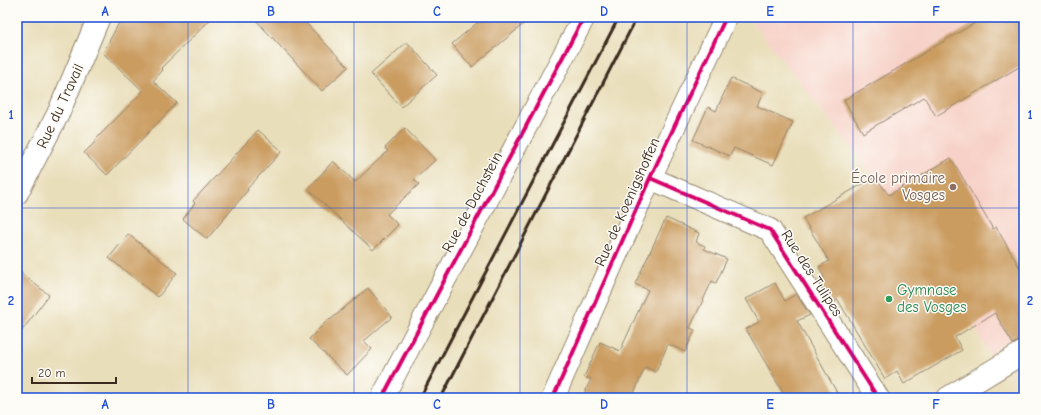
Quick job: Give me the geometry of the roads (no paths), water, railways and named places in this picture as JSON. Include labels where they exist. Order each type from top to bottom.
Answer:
[{"type":"street","name":"Rue du Travail","points":[[17,193],[58,114],[99,17]]},
{"type":"street","name":"Rue de Dachstein","points":[[382,398],[584,17]]},
{"type":"street","name":"Rue de Koenigshoffen","points":[[553,398],[650,178],[726,17]]},
{"type":"street","name":"Rue des Tulipes","points":[[650,178],[770,230],[878,398]]},
{"type":"street","points":[[948,398],[1024,352]]},
{"type":"railway","points":[[420,398],[619,17]]},
{"type":"railway","points":[[441,398],[637,17]]},
{"type":"place","name":"École primaire Vosges","points":[[953,187]]},
{"type":"place","name":"Gymnase des Vosges","points":[[889,299]]}]
